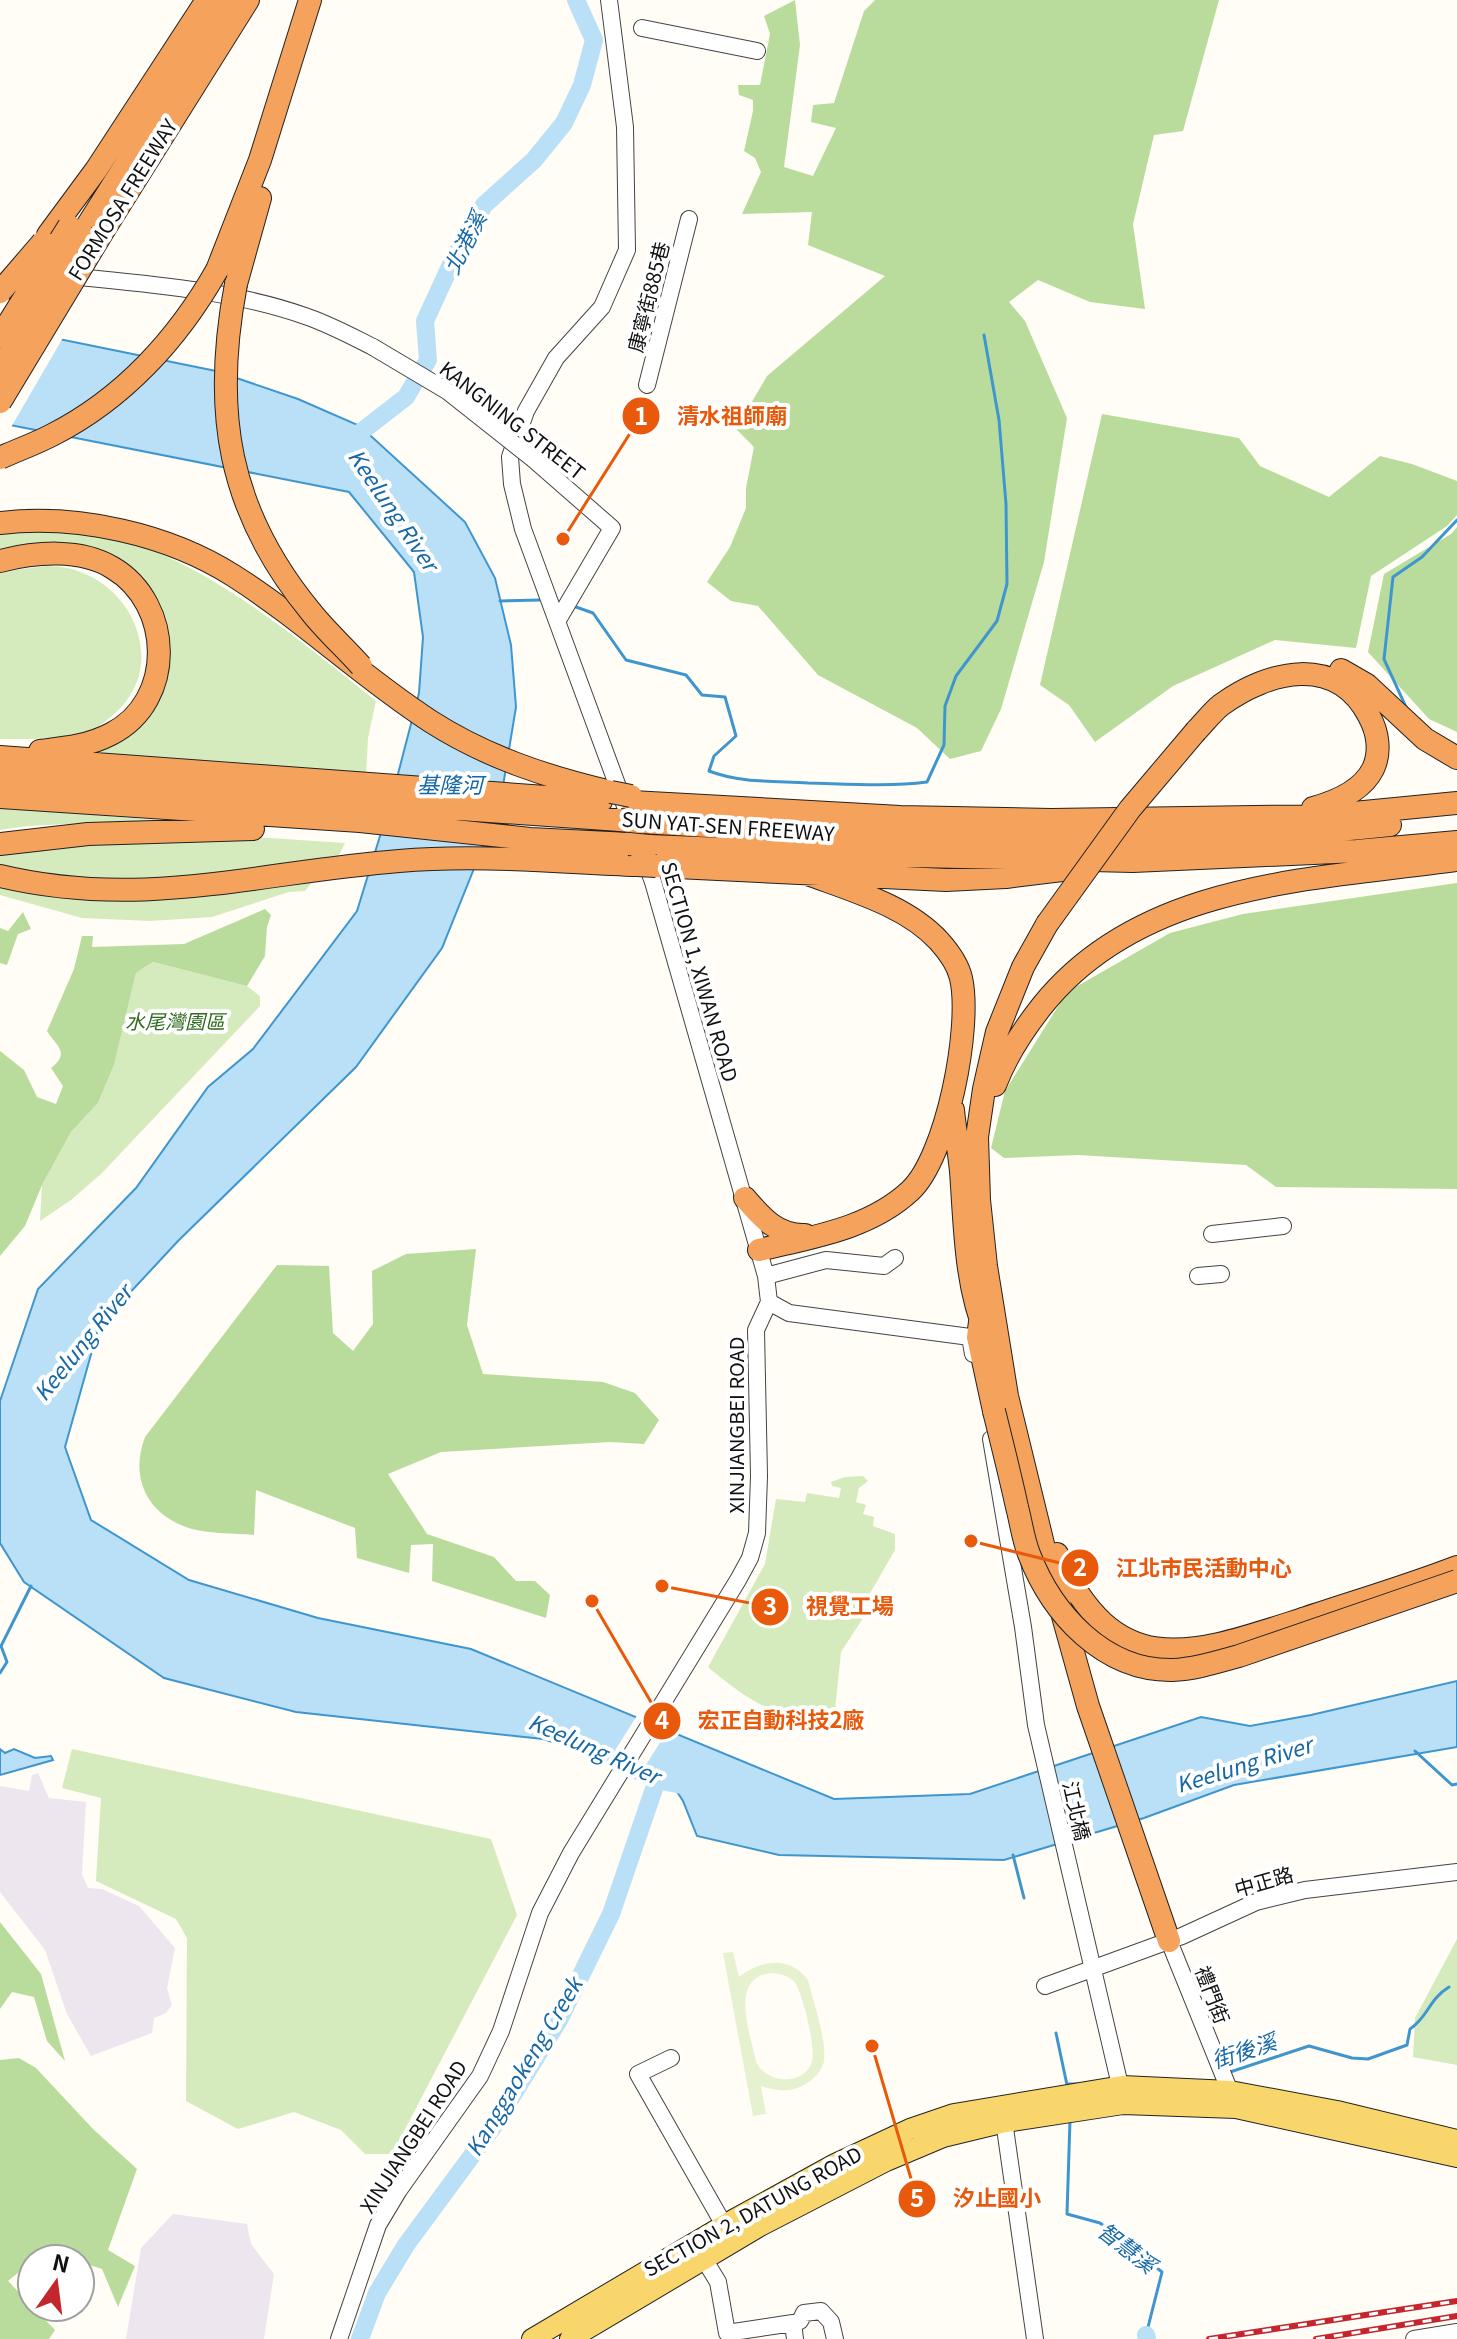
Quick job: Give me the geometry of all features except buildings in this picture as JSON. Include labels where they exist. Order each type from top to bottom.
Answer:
[{"type":"highway","points":[[0,337],[75,232],[96,170],[207,0]]},
{"type":"highway","name":"FORMOSA FREEWAY","points":[[0,370],[75,232],[230,0]]},
{"type":"highway","name":"FORMOSA FREEWAY","points":[[0,402],[75,232],[248,0]]},
{"type":"highway","points":[[0,458],[51,436],[92,411],[127,384],[162,350],[203,294],[240,216],[310,0]]},
{"type":"highway","points":[[287,76],[272,152],[236,284],[227,335],[224,381],[226,422],[235,468],[253,520],[281,571],[311,612],[383,688]]},
{"type":"highway","points":[[0,292],[36,253],[75,232]]},
{"type":"highway","points":[[0,523],[60,522],[122,531],[202,559],[234,576],[383,688],[454,735],[504,760],[625,806]]},
{"type":"highway","points":[[0,561],[50,553],[85,556],[112,567],[132,582],[146,601],[156,624],[160,645],[155,683],[142,706],[114,733],[85,745],[0,755]]},
{"type":"highway","points":[[1169,1941],[1088,1706],[1033,1500],[978,1337],[980,1320],[963,1221],[970,1166],[997,1032],[1043,919],[1220,691],[1247,674],[1269,665],[1305,661],[1337,667],[1367,685],[1425,739],[1457,758]]},
{"type":"highway","points":[[1190,729],[1218,707],[1273,677],[1319,675],[1362,701],[1378,735],[1373,770],[1359,787],[1339,800],[1316,808],[1261,816]]},
{"type":"highway","points":[[0,755],[364,810]]},
{"type":"highway","points":[[0,777],[364,810]]},
{"type":"highway","points":[[0,797],[364,810],[674,803],[900,817],[1051,820],[1323,816],[1457,803]]},
{"type":"highway","name":"SUN YAT-SEN FREEWAY","points":[[625,806],[867,836],[1083,839],[1248,836],[1457,817]]},
{"type":"highway","points":[[0,844],[88,834],[225,828],[364,810]]},
{"type":"highway","name":"SUN YAT-SEN FREEWAY","points":[[364,810],[643,855],[871,855],[1133,861],[1357,851],[1457,842]]},
{"type":"highway","points":[[0,876],[54,888],[136,892],[402,860],[643,855],[805,873],[946,880],[1006,877],[1133,861]]},
{"type":"highway","points":[[970,1166],[1005,1061],[1028,1025],[1071,972],[1125,934],[1208,899],[1265,887],[1457,860]]},
{"type":"highway","points":[[759,1250],[841,1231],[891,1206],[912,1189],[935,1154],[953,1095],[964,1014],[961,977],[938,940],[915,921],[882,903],[805,873]]},
{"type":"highway","points":[[953,1095],[955,1140],[970,1166],[979,1200],[1000,1404],[1028,1552],[1041,1581],[1077,1630],[1103,1651],[1129,1664],[1173,1670],[1239,1656],[1457,1581]]},
{"type":"highway","points":[[745,1198],[763,1219],[786,1233],[823,1234]]},
{"type":"highway","points":[[1033,1500],[1068,1580],[1100,1621],[1125,1639],[1167,1652],[1217,1647],[1457,1567]]},
{"type":"main road","name":"SECTION 2, DATUNG ROAD","points":[[532,2339],[735,2227],[835,2164],[910,2129],[954,2114],[1031,2109],[1117,2089],[1228,2087],[1414,2138],[1457,2157]]},
{"type":"main road","name":"SECTION 2, DATUNG ROAD","points":[[1031,2109],[1096,2108],[1117,2089]]},
{"type":"main road","name":"SECTION 2, DATUNG ROAD","points":[[1414,2138],[1457,2140]]},
{"type":"main road","name":"SECTION 2, DATUNG ROAD","points":[[570,2339],[704,2259],[735,2227]]},
{"type":"street","name":"SECTION 1, XIWAN ROAD","points":[[609,0],[625,127],[627,250],[602,307],[556,358],[526,411],[510,457],[512,484],[523,529],[653,882],[745,1198],[766,1276],[769,1302]]},
{"type":"street","points":[[642,28],[757,51]]},
{"type":"street","name":"康寧街885巷","points":[[647,385],[689,219]]},
{"type":"street","name":"KANGNING STREET","points":[[5,270],[197,292],[303,315],[373,347],[447,391],[533,459],[612,528],[558,620]]},
{"type":"street","points":[[1212,1234],[1283,1226]]},
{"type":"street","points":[[766,1276],[826,1260],[884,1266],[895,1258]]},
{"type":"street","points":[[1198,1276],[1221,1274]]},
{"type":"street","name":"XINJIANGBEI ROAD","points":[[339,2339],[378,2225],[399,2190],[480,2076],[501,2031],[540,1913],[571,1853],[682,1675],[750,1558],[757,1533],[759,1471],[756,1330],[769,1302]]},
{"type":"street","name":"江北橋","points":[[769,1302],[789,1313],[970,1337],[993,1451],[1038,1733],[1094,1970]]},
{"type":"street","name":"中正路","points":[[1045,1986],[1169,1941],[1274,1897],[1305,1890],[1457,1872]]},
{"type":"street","name":"禮門街","points":[[1169,1941],[1228,2087]]},
{"type":"street","points":[[1094,1970],[1117,2089]]},
{"type":"street","points":[[671,2058],[638,2074],[735,2227]]},
{"type":"street","points":[[1002,2113],[1035,2339]]},
{"type":"street","points":[[704,2259],[718,2282],[728,2336],[794,2331],[804,2313],[821,2311],[831,2322],[835,2339]]},
{"type":"street","points":[[1414,2339],[1457,2332]]},
{"type":"shaded area","points":[[38,1773],[49,1798],[86,1802],[82,1874],[88,1888],[102,1889],[139,1906],[175,1948],[167,1988],[172,2005],[166,2013],[154,2018],[152,2033],[91,2056],[67,2014],[45,1950],[0,1892],[0,1786],[29,1791],[32,1775]]},
{"type":"shaded area","points":[[173,2214],[247,2224],[251,2244],[274,2274],[264,2339],[126,2339],[141,2248]]},
{"type":"green space","points":[[795,0],[800,45],[784,167],[813,176],[836,128],[811,122],[813,105],[834,103],[864,11],[875,0],[1219,0],[1183,131],[1154,135],[1133,224],[1145,309],[1090,302],[1038,280],[1009,302],[1025,321],[1067,418],[1044,562],[1001,709],[981,751],[950,759],[917,728],[818,675],[758,606],[731,601],[707,582],[730,547],[746,508],[746,488],[754,447],[736,429],[767,376],[885,276],[808,245],[812,212],[742,214],[761,172],[755,158],[744,151],[753,100],[739,95],[738,85],[760,85],[770,34],[764,16]]},
{"type":"green space","points":[[1102,414],[1239,438],[1260,466],[1329,497],[1380,456],[1412,464],[1457,481],[1457,515],[1447,526],[1371,576],[1356,648],[1275,640],[1173,686],[1095,742],[1069,705],[1040,685]]},
{"type":"green space","points":[[1457,527],[1457,732],[1429,719],[1368,652],[1384,574],[1451,534]]},
{"type":"green space","points":[[0,531],[81,533],[133,543],[209,578],[267,617],[376,701],[368,738],[366,775],[81,754],[108,746],[166,644],[165,619],[139,578],[38,545],[0,548]]},
{"type":"green space","points":[[46,566],[75,570],[99,582],[119,599],[133,621],[141,645],[140,670],[131,694],[112,716],[89,732],[54,738],[0,739],[0,572]]},
{"type":"green space","points":[[0,807],[155,820],[0,830]]},
{"type":"green space","points":[[241,836],[345,843],[338,857],[156,880],[55,878],[0,864],[0,853],[129,841]]},
{"type":"green space","points":[[0,876],[16,880],[313,881],[305,891],[289,892],[212,917],[150,921],[82,918],[0,895]]},
{"type":"green space","points":[[1457,883],[1457,1189],[1276,1187],[1246,1165],[1078,1155],[1004,1158],[991,1148],[1005,1091],[1067,992],[1170,933],[1243,914]]},
{"type":"green space","points":[[265,909],[271,915],[265,956],[247,986],[153,962],[136,973],[114,1065],[98,1103],[71,1132],[42,1185],[25,1226],[0,1256],[0,1051],[24,1070],[37,1097],[56,1104],[63,1086],[51,1068],[61,1053],[47,1031],[74,969],[82,936],[93,936],[92,947],[184,944]]},
{"type":"green space","points":[[23,912],[31,929],[18,934],[7,965],[0,963],[0,928],[8,931]]},
{"type":"green space","name":"水尾灣園區","points":[[153,962],[247,986],[260,996],[260,1006],[101,1174],[40,1221],[42,1185],[71,1132],[98,1103],[114,1065],[136,973]]},
{"type":"green space","points":[[476,1249],[467,1325],[483,1374],[603,1382],[635,1393],[659,1420],[644,1444],[610,1442],[441,1452],[388,1474],[427,1534],[494,1557],[516,1581],[535,1581],[550,1595],[546,1618],[432,1581],[433,1544],[411,1545],[409,1573],[357,1558],[355,1528],[256,1490],[254,1535],[192,1529],[164,1515],[154,1505],[146,1494],[139,1467],[145,1437],[277,1265],[329,1266],[333,1333],[353,1351],[373,1324],[372,1271],[406,1254]]},
{"type":"green space","points":[[863,1476],[868,1481],[859,1488],[856,1502],[866,1505],[863,1514],[874,1517],[873,1526],[895,1534],[895,1550],[869,1595],[863,1618],[841,1652],[833,1730],[766,1708],[708,1667],[765,1564],[776,1499],[805,1502],[807,1493],[839,1498],[841,1488],[832,1486],[831,1482]]},
{"type":"green space","points":[[72,1749],[491,1839],[517,1915],[392,2154],[365,2154],[341,2130],[294,2112],[238,2129],[186,2101],[187,1938],[176,1919],[96,1881],[101,1798],[62,1788]]},
{"type":"green space","points":[[0,1922],[41,1974],[65,2061],[47,2041],[34,1997],[12,1992],[0,2009]]},
{"type":"green space","points":[[1457,1939],[1457,2065],[1413,2057],[1415,2018]]},
{"type":"green space","points":[[733,1952],[739,1977],[756,1967],[775,1963],[801,1972],[808,1980],[822,2032],[824,2061],[817,2075],[804,2085],[788,2090],[761,2086],[766,2114],[753,2116],[723,1953]],"holes":[[[773,1973],[788,1977],[795,1983],[802,1998],[810,2034],[812,2062],[801,2076],[793,2079],[776,2078],[761,2069],[756,2062],[747,2022],[746,1995],[750,1984],[759,1977]]]},
{"type":"green space","points":[[19,2058],[36,2068],[93,2129],[137,2169],[108,2250],[135,2266],[118,2307],[102,2269],[96,2267],[96,2243],[16,2243],[16,2274],[8,2281],[16,2289],[16,2323],[48,2323],[55,2330],[49,2339],[0,2339],[0,2060]]},
{"type":"water","name":"基隆河","points":[[0,327],[216,371],[298,399],[360,426],[465,522],[495,578],[511,645],[516,707],[500,804],[442,948],[356,1067],[178,1241],[99,1326],[65,1447],[91,1520],[189,1580],[318,1618],[471,1649],[834,1799],[970,1794],[1201,1717],[1250,1726],[1457,1681],[1457,1747],[1234,1785],[1144,1818],[1004,1860],[779,1855],[697,1836],[683,1801],[668,1778],[543,1739],[296,1712],[164,1678],[24,1582],[0,1543],[0,1401],[38,1289],[136,1188],[208,1087],[253,1049],[357,911],[392,797],[419,693],[423,637],[414,572],[349,492],[0,423]]},
{"type":"water","points":[[0,1749],[5,1753],[14,1749],[35,1758],[51,1756],[53,1760],[0,1775]]},
{"type":"pier","points":[[12,325],[64,336],[10,429],[0,427],[0,345]]},
{"type":"pier","points":[[638,1714],[670,1727],[640,1774],[607,1763]]},
{"type":"waterway","name":"北港溪","points":[[348,442],[406,397],[428,360],[425,321],[453,260],[484,205],[534,160],[564,123],[582,85],[594,40],[576,0]]},
{"type":"waterway","points":[[576,607],[593,613],[626,660],[686,675],[702,695],[725,697],[736,736],[714,756],[709,771],[745,780],[868,785],[927,782],[944,745],[945,706],[956,676],[997,621],[1007,584],[1006,504],[999,420],[984,335]]},
{"type":"waterway","points":[[1406,707],[1384,659],[1393,577],[1422,557],[1457,520]]},
{"type":"waterway","points":[[500,601],[540,600]]},
{"type":"waterway","points":[[0,1673],[7,1662],[1,1646],[31,1586]]},
{"type":"waterway","points":[[1415,1751],[1452,1785],[1457,1784]]},
{"type":"waterway","name":"Keelung River","points":[[611,1758],[657,1780],[692,1787]]},
{"type":"waterway","name":"Kanggaokeng Creek","points":[[360,2339],[377,2293],[406,2245],[493,2127],[559,2020],[611,1914],[657,1780]]},
{"type":"waterway","name":"智慧溪","points":[[1013,1855],[1024,1898]]},
{"type":"waterway","name":"街後溪","points":[[1227,2073],[1309,2046],[1352,2058],[1368,2059],[1407,2045],[1410,2029],[1449,1987]]},
{"type":"waterway","name":"智慧溪","points":[[1056,2033],[1067,2085]]},
{"type":"waterway","name":"街後溪","points":[[1067,2084],[1077,2084]]},
{"type":"waterway","name":"智慧溪","points":[[1070,2120],[1067,2214],[1100,2223],[1162,2272],[1146,2335]]},
{"type":"waterway","name":"智慧溪","points":[[1146,2335],[1147,2339]]},
{"type":"railway","points":[[1209,2339],[1457,2301]]},
{"type":"railway","points":[[1316,2339],[1457,2316]]},
{"type":"place","name":"清水祖師廟","points":[[563,539]]},
{"type":"place","name":"江北市民活動中心","points":[[971,1541]]},
{"type":"place","name":"視覺工場","points":[[662,1586]]},
{"type":"place","name":"宏正自動科技2廠","points":[[592,1601]]},
{"type":"place","name":"汐止國小","points":[[872,2046]]}]
